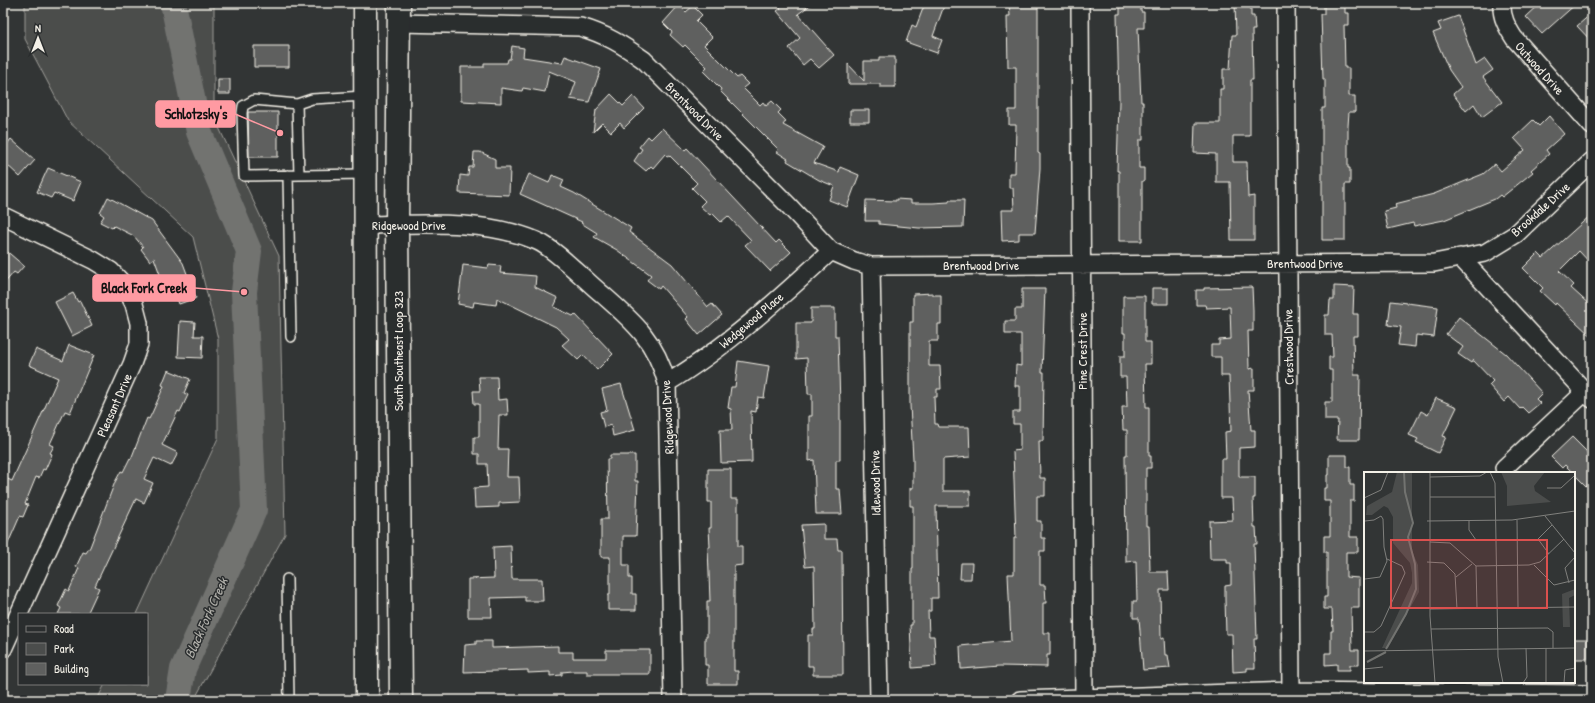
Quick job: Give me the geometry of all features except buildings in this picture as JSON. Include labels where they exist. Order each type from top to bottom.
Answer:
[{"type":"highway","points":[[365,3],[367,700]]},
{"type":"highway","name":"South Southeast Loop 323","points":[[399,13],[397,225],[400,700]]},
{"type":"street","name":"Pine Crest Drive","points":[[1080,3],[1084,699]]},
{"type":"street","name":"Crestwood Drive","points":[[1286,3],[1291,691]]},
{"type":"street","name":"Outwood Drive","points":[[1502,3],[1501,9],[1505,24],[1514,38],[1592,126]]},
{"type":"street","name":"Brentwood Drive","points":[[399,13],[580,27],[600,32],[621,43],[644,60],[831,251],[854,261],[871,266],[1434,263],[1460,257]]},
{"type":"street","name":"Brookdale Drive","points":[[1460,257],[1485,252],[1516,234],[1592,161]]},
{"type":"street","name":"Pleasant Drive","points":[[3,216],[94,260],[111,271],[125,286],[134,304],[139,323],[138,344],[132,364],[19,613]]},
{"type":"street","name":"Ridgewood Drive","points":[[366,225],[478,226],[538,241],[560,258],[636,324],[654,348],[663,367],[667,383],[673,700]]},
{"type":"street","name":"Wedgewood Place","points":[[667,383],[701,363],[798,282],[831,251]]},
{"type":"street","points":[[1460,257],[1589,396],[1504,468]]},
{"type":"street","name":"Idlewood Drive","points":[[871,266],[879,700]]},
{"type":"street","name":"Pleasant Drive","points":[[3,649],[18,616]]},
{"type":"street","points":[[1020,700],[1291,691],[1592,694]]},
{"type":"lane","points":[[365,96],[312,98],[297,104],[254,100],[243,106],[242,113],[244,176],[366,174]]},
{"type":"lane","points":[[297,104],[299,175]]},
{"type":"lane","points":[[288,175],[291,337]]},
{"type":"lane","points":[[286,579],[289,700]]},
{"type":"green space","points":[[25,3],[214,3],[214,117],[279,256],[285,534],[194,700],[97,700],[104,685],[148,685],[148,613],[137,613],[218,438],[218,339],[193,237],[68,121],[25,39]]},
{"type":"waterway","name":"Black Fork Creek","points":[[173,3],[199,132],[249,251],[244,292],[254,510],[183,669],[178,700]]},
{"type":"place","name":"Schlotzsky's","points":[[280,133]]},
{"type":"place","name":"Black Fork Creek","points":[[244,292]]}]
